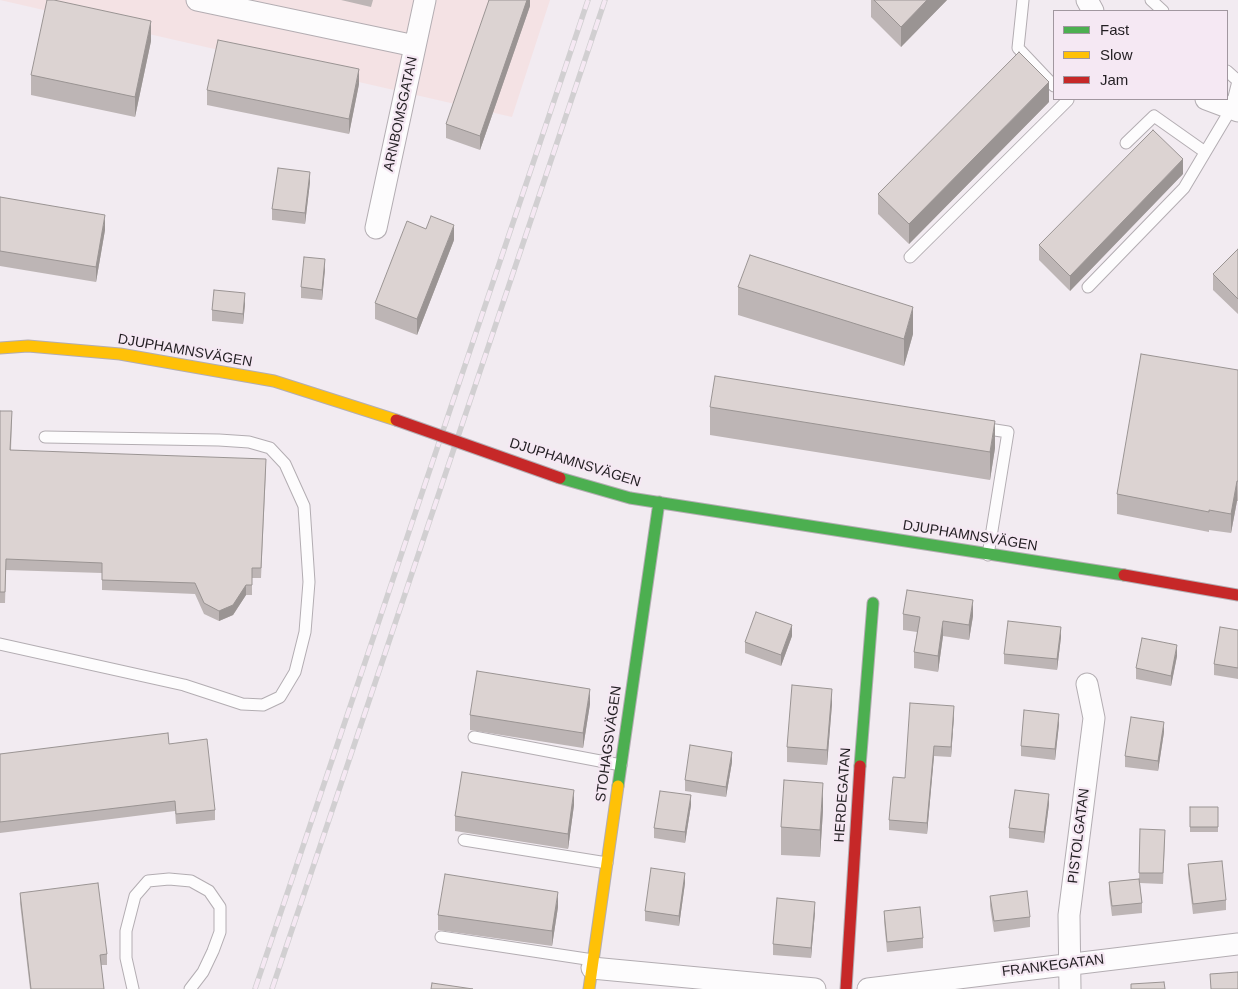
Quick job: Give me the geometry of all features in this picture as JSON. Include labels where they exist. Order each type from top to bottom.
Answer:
[{"type":"street","points":[[196,0],[416,46]]},
{"type":"street","name":"ARNBOMSGATAN","points":[[376,228],[425,0]]},
{"type":"street","points":[[1209,100],[1235,110]]},
{"type":"street","points":[[0,340],[28,346]]},
{"type":"street","points":[[0,354],[28,346]]},
{"type":"street","name":"DJUPHAMNSVÄGEN","points":[[0,348],[28,346],[120,354],[274,381],[396,420],[560,478],[630,498],[1107,572],[1238,595]]},
{"type":"street","name":"STOHAGSVÄGEN","points":[[589,989],[659,502]]},
{"type":"street","name":"HERDEGATAN","points":[[846,989],[855,828],[874,603]]},
{"type":"street","name":"PISTOLGATAN","points":[[1070,989],[1068,964],[1069,915],[1094,718],[1087,684]]},
{"type":"street","name":"FRANKEGATAN","points":[[868,989],[1238,944]]},
{"type":"street","points":[[593,964],[816,989]]},
{"type":"lane","points":[[1024,0],[1018,48],[1053,85]]},
{"type":"lane","points":[[1152,0],[1163,10]]},
{"type":"lane","points":[[1088,287],[1184,188],[1205,152],[1235,110],[1238,81],[1228,72]]},
{"type":"lane","points":[[910,257],[1068,100]]},
{"type":"lane","points":[[1126,143],[1154,116],[1205,152]]},
{"type":"lane","points":[[969,426],[1008,432],[988,555]]},
{"type":"lane","points":[[0,644],[184,685],[242,704],[263,705],[280,697],[295,672],[305,632],[309,582],[304,506],[285,464],[270,448],[249,442],[219,440],[45,437]]},
{"type":"lane","points":[[474,737],[621,765]]},
{"type":"lane","points":[[464,840],[607,863]]},
{"type":"lane","points":[[133,989],[126,958],[126,930],[135,896],[148,881],[169,879],[191,881],[209,891],[220,907],[220,932],[203,972],[190,989]]},
{"type":"lane","points":[[442,937],[593,964]]},
{"type":"shaded area","points":[[0,0],[550,0],[512,117]]},
{"type":"building","points":[[47,0],[151,21],[135,97],[31,75]]},
{"type":"building","points":[[489,0],[527,0],[480,136],[446,124]]},
{"type":"building","points":[[874,0],[927,0],[901,27]]},
{"type":"building","points":[[218,40],[359,69],[349,119],[207,90]]},
{"type":"building","points":[[1019,52],[1049,82],[909,224],[878,194]]},
{"type":"building","points":[[1153,130],[1183,159],[1070,276],[1039,245]]},
{"type":"building","points":[[278,168],[310,172],[305,213],[272,209]]},
{"type":"building","points":[[0,197],[105,215],[96,267],[0,251]]},
{"type":"building","points":[[431,216],[454,225],[417,319],[375,303],[407,221],[426,229]]},
{"type":"building","points":[[1238,249],[1238,299],[1213,274]]},
{"type":"building","points":[[750,255],[913,307],[904,339],[738,287]]},
{"type":"building","points":[[304,257],[325,259],[322,290],[301,287]]},
{"type":"building","points":[[214,290],[245,293],[243,314],[212,310]]},
{"type":"building","points":[[1141,354],[1238,370],[1238,481],[1231,514],[1209,510],[1209,512],[1117,494]]},
{"type":"building","points":[[715,376],[995,421],[990,452],[710,407]]},
{"type":"building","points":[[0,411],[12,411],[10,450],[266,459],[261,568],[252,568],[252,585],[246,585],[233,605],[219,611],[204,603],[195,583],[102,580],[102,563],[6,559],[5,592],[0,592]]},
{"type":"building","points":[[907,590],[973,600],[969,625],[943,621],[938,656],[914,652],[920,617],[903,614]]},
{"type":"building","points":[[756,612],[792,625],[781,655],[745,642]]},
{"type":"building","points":[[1008,621],[1061,627],[1057,659],[1004,654]]},
{"type":"building","points":[[1220,627],[1238,630],[1238,668],[1214,664]]},
{"type":"building","points":[[1142,638],[1177,645],[1171,676],[1136,668]]},
{"type":"building","points":[[477,671],[590,689],[583,733],[470,715]]},
{"type":"building","points":[[792,685],[832,689],[827,750],[787,747]]},
{"type":"building","points":[[910,703],[954,706],[951,747],[934,746],[927,823],[889,820],[893,777],[905,778]]},
{"type":"building","points":[[1024,710],[1059,714],[1055,749],[1021,746]]},
{"type":"building","points":[[1131,717],[1164,722],[1158,761],[1125,756]]},
{"type":"building","points":[[168,733],[169,744],[207,739],[215,810],[176,814],[175,801],[0,822],[0,754]]},
{"type":"building","points":[[690,745],[732,752],[726,787],[685,780]]},
{"type":"building","points":[[462,772],[574,790],[568,834],[455,816]]},
{"type":"building","points":[[784,780],[823,783],[820,830],[781,827]]},
{"type":"building","points":[[1015,790],[1049,794],[1044,832],[1009,828]]},
{"type":"building","points":[[660,791],[691,795],[685,832],[654,828]]},
{"type":"building","points":[[1190,807],[1218,807],[1218,827],[1190,827]]},
{"type":"building","points":[[1140,829],[1165,830],[1163,873],[1139,873]]},
{"type":"building","points":[[1222,861],[1226,900],[1193,904],[1188,864]]},
{"type":"building","points":[[651,868],[685,873],[679,916],[645,911]]},
{"type":"building","points":[[445,874],[558,892],[552,931],[438,915]]},
{"type":"building","points":[[1139,879],[1142,903],[1112,906],[1109,882]]},
{"type":"building","points":[[98,883],[107,954],[100,955],[104,989],[31,989],[20,893]]},
{"type":"building","points":[[1027,891],[1030,917],[994,921],[990,896]]},
{"type":"building","points":[[777,898],[815,902],[811,948],[773,944]]},
{"type":"building","points":[[920,907],[923,938],[887,942],[884,911]]},
{"type":"building","points":[[1238,972],[1238,989],[1211,989],[1210,974]]},
{"type":"building","points":[[1164,982],[1165,989],[1131,989],[1131,984]]},
{"type":"building","points":[[432,983],[473,989],[431,989]]},
{"type":"railway","points":[[255,989],[588,0]]},
{"type":"railway","points":[[272,989],[605,0]]},
{"type":"traffic: fast","points":[[560,478],[630,498],[1124,575]]},
{"type":"traffic: fast","points":[[618,786],[659,502]]},
{"type":"traffic: fast","points":[[860,766],[873,603]]},
{"type":"traffic: slow","points":[[0,348],[28,346],[120,354],[274,381],[396,420]]},
{"type":"traffic: slow","points":[[589,989],[618,786]]},
{"type":"traffic: jam","points":[[396,420],[560,478]]},
{"type":"traffic: jam","points":[[1124,575],[1238,595]]},
{"type":"traffic: jam","points":[[846,989],[860,766]]}]
